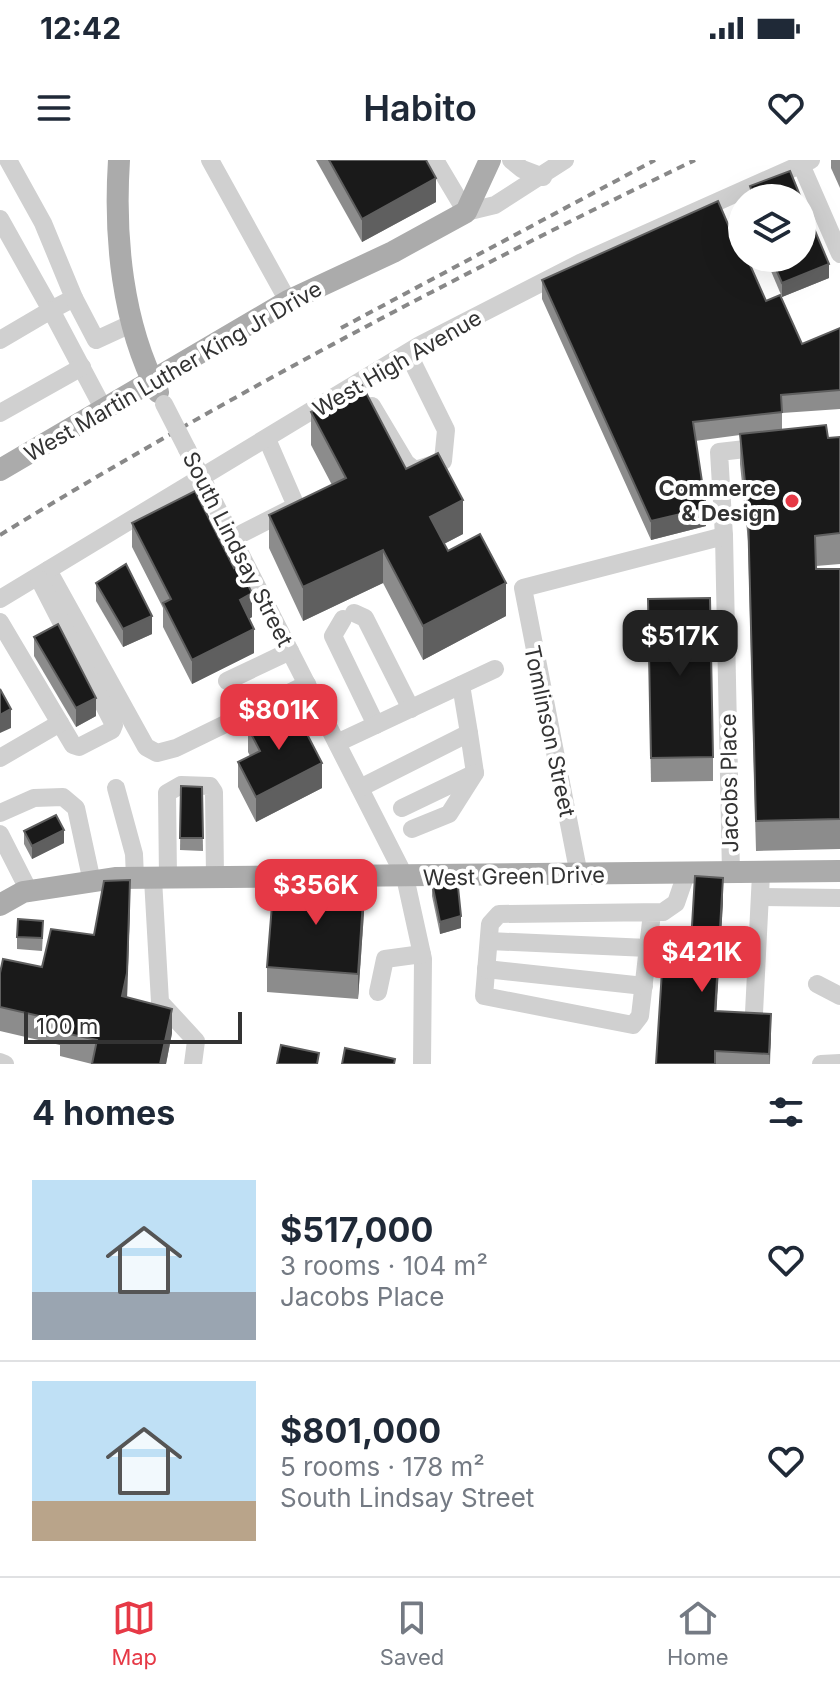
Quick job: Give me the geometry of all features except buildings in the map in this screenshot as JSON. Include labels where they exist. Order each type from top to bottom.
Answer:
[{"type":"main road","name":"South Lindsay Street","points":[[119,160],[121,256],[133,323],[152,380],[164,404]]},
{"type":"main road","points":[[466,212],[490,160]]},
{"type":"main road","name":"West Martin Luther King Jr Drive","points":[[0,470],[288,301],[393,252],[466,212]]},
{"type":"main road","name":"West Green Drive","points":[[0,905],[29,891],[152,878],[840,871]]},
{"type":"street","points":[[8,160],[43,223],[74,298],[96,340]]},
{"type":"street","points":[[210,160],[288,301]]},
{"type":"street","points":[[435,160],[466,212],[495,205],[543,177],[565,160]]},
{"type":"street","points":[[511,160],[522,169],[543,177]]},
{"type":"street","points":[[804,161],[840,254]]},
{"type":"street","name":"West High Avenue","points":[[0,599],[408,353],[580,263],[804,161]]},
{"type":"street","points":[[0,219],[103,408]]},
{"type":"street","points":[[0,340],[74,298]]},
{"type":"street","points":[[0,413],[78,360],[96,340],[133,323]]},
{"type":"street","points":[[358,383],[406,463],[415,470],[443,461],[446,430],[408,353]]},
{"type":"street","name":"South Lindsay Street","points":[[164,404],[405,877],[422,954],[425,988],[422,1064]]},
{"type":"street","points":[[233,538],[296,506],[267,439]]},
{"type":"street","name":"Jacobs Place","points":[[731,873],[724,536],[719,452],[780,445]]},
{"type":"street","name":"Tomlinson Street","points":[[579,875],[534,661],[523,588],[724,536]]},
{"type":"street","points":[[43,573],[96,656],[146,747],[157,753],[176,748],[307,684]]},
{"type":"street","points":[[0,622],[73,745],[79,747],[112,730],[114,725],[43,573]]},
{"type":"street","points":[[376,725],[333,636],[349,616],[365,618],[411,709]]},
{"type":"street","points":[[227,681],[290,651]]},
{"type":"street","points":[[337,743],[495,669]]},
{"type":"street","points":[[412,829],[449,814],[475,773],[461,685]]},
{"type":"street","points":[[0,758],[60,723]]},
{"type":"street","points":[[360,788],[469,733]]},
{"type":"street","points":[[402,808],[475,773]]},
{"type":"street","points":[[193,1064],[196,1041],[160,1002],[152,878],[167,793],[181,785],[210,786],[214,792],[215,878]]},
{"type":"street","points":[[116,788],[134,854],[152,878]]},
{"type":"street","points":[[0,813],[34,798],[63,797],[76,808],[92,882]]},
{"type":"street","points":[[0,834],[29,891]]},
{"type":"street","points":[[652,913],[640,1016],[633,1025],[488,999],[484,990],[494,918],[508,912],[663,912],[676,903],[686,874]]},
{"type":"street","points":[[754,1013],[761,874]]},
{"type":"street","points":[[760,897],[840,898]]},
{"type":"street","points":[[489,941],[648,948]]},
{"type":"street","points":[[378,992],[385,959],[422,954]]},
{"type":"street","points":[[486,969],[644,986]]},
{"type":"street","points":[[817,984],[840,996]]},
{"type":"street","points":[[821,1064],[840,1063]]},
{"type":"railway","points":[[341,328],[655,160]]},
{"type":"railway","points":[[0,535],[170,434],[343,339],[695,160]]},
{"type":"place","name":"Commerce & Design","points":[[792,501]]}]
